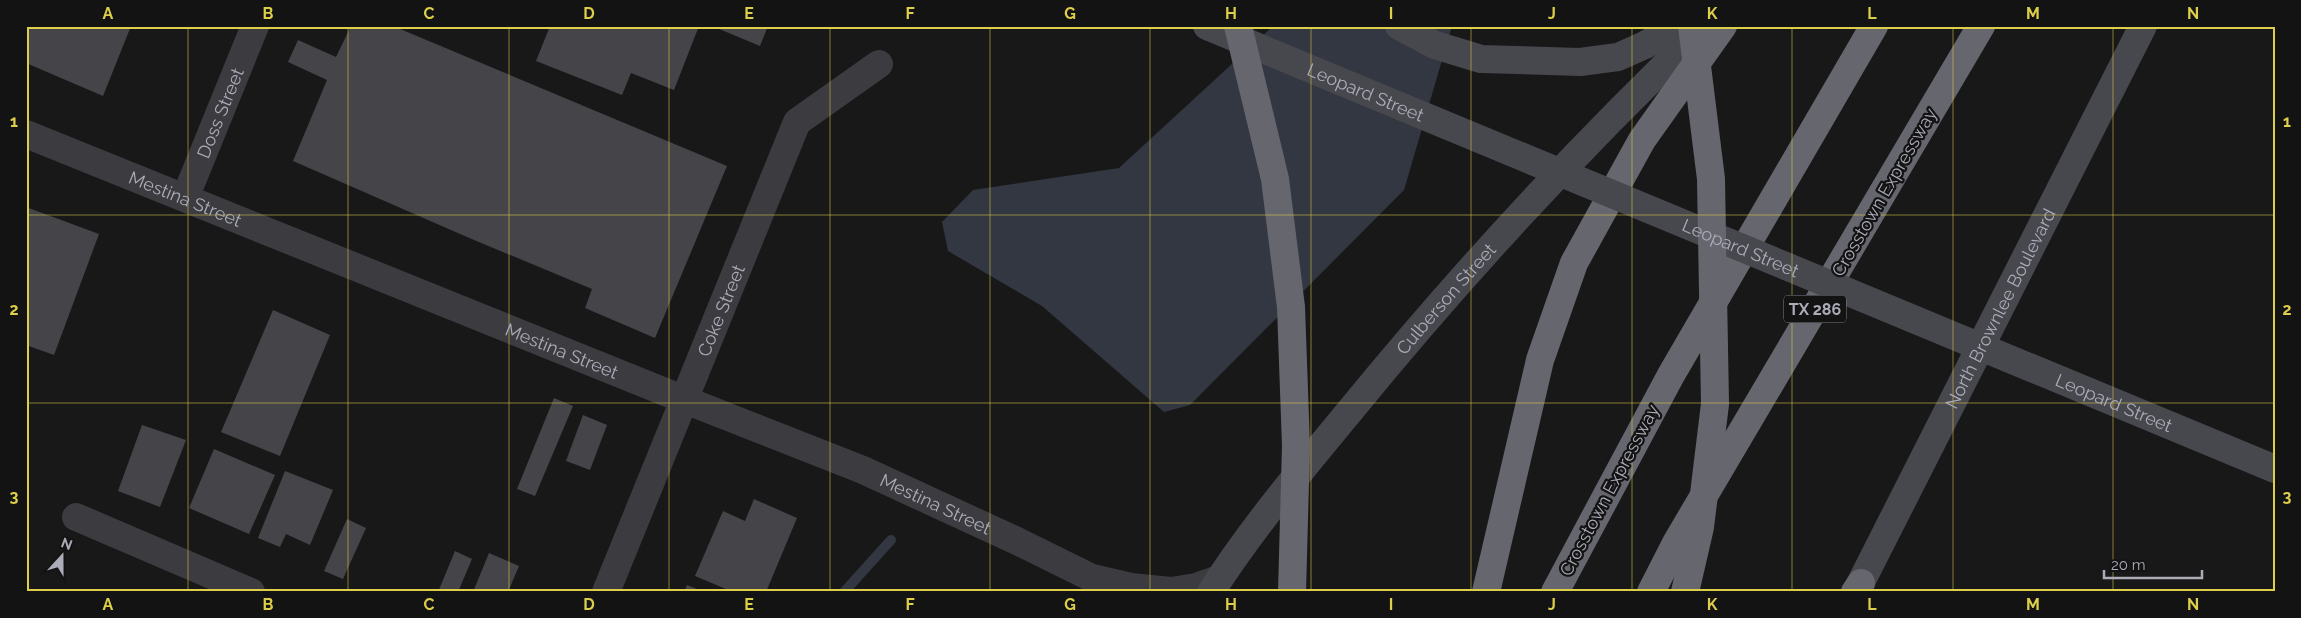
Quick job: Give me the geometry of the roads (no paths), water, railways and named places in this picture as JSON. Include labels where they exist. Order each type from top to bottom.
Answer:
[{"type":"highway","points":[[1238,26],[1275,179],[1291,307],[1296,446],[1292,592]]},
{"type":"highway","points":[[1685,592],[1700,527],[1715,404],[1711,179],[1692,26]]},
{"type":"highway","points":[[1486,592],[1540,360],[1574,263],[1642,140],[1723,26]]},
{"type":"highway","name":"Crosstown Expressway","points":[[1555,592],[1671,374],[1874,26]]},
{"type":"highway","name":"Crosstown Expressway","points":[[1651,592],[1676,543],[1981,26]]},
{"type":"main road","name":"Leopard Street","points":[[1207,26],[2275,469]]},
{"type":"main road","points":[[1399,26],[1435,45],[1481,59],[1580,62],[1618,57],[1645,45],[1678,26]]},
{"type":"main road","name":"Culberson Street","points":[[1215,585],[1264,516],[1393,358],[1547,186],[1633,96],[1706,26]]},
{"type":"main road","name":"North Brownlee Boulevard","points":[[1857,589],[2143,32]]},
{"type":"street","name":"Doss Street","points":[[185,198],[255,26]]},
{"type":"street","name":"Coke Street","points":[[606,592],[796,122],[878,64]]},
{"type":"street","name":"Mestina Street","points":[[26,134],[863,470],[1017,541],[1096,585],[1132,586],[1171,591],[1215,585]]},
{"type":"street","points":[[76,517],[250,592]]},
{"type":"waterway","points":[[844,592],[891,540]]}]
